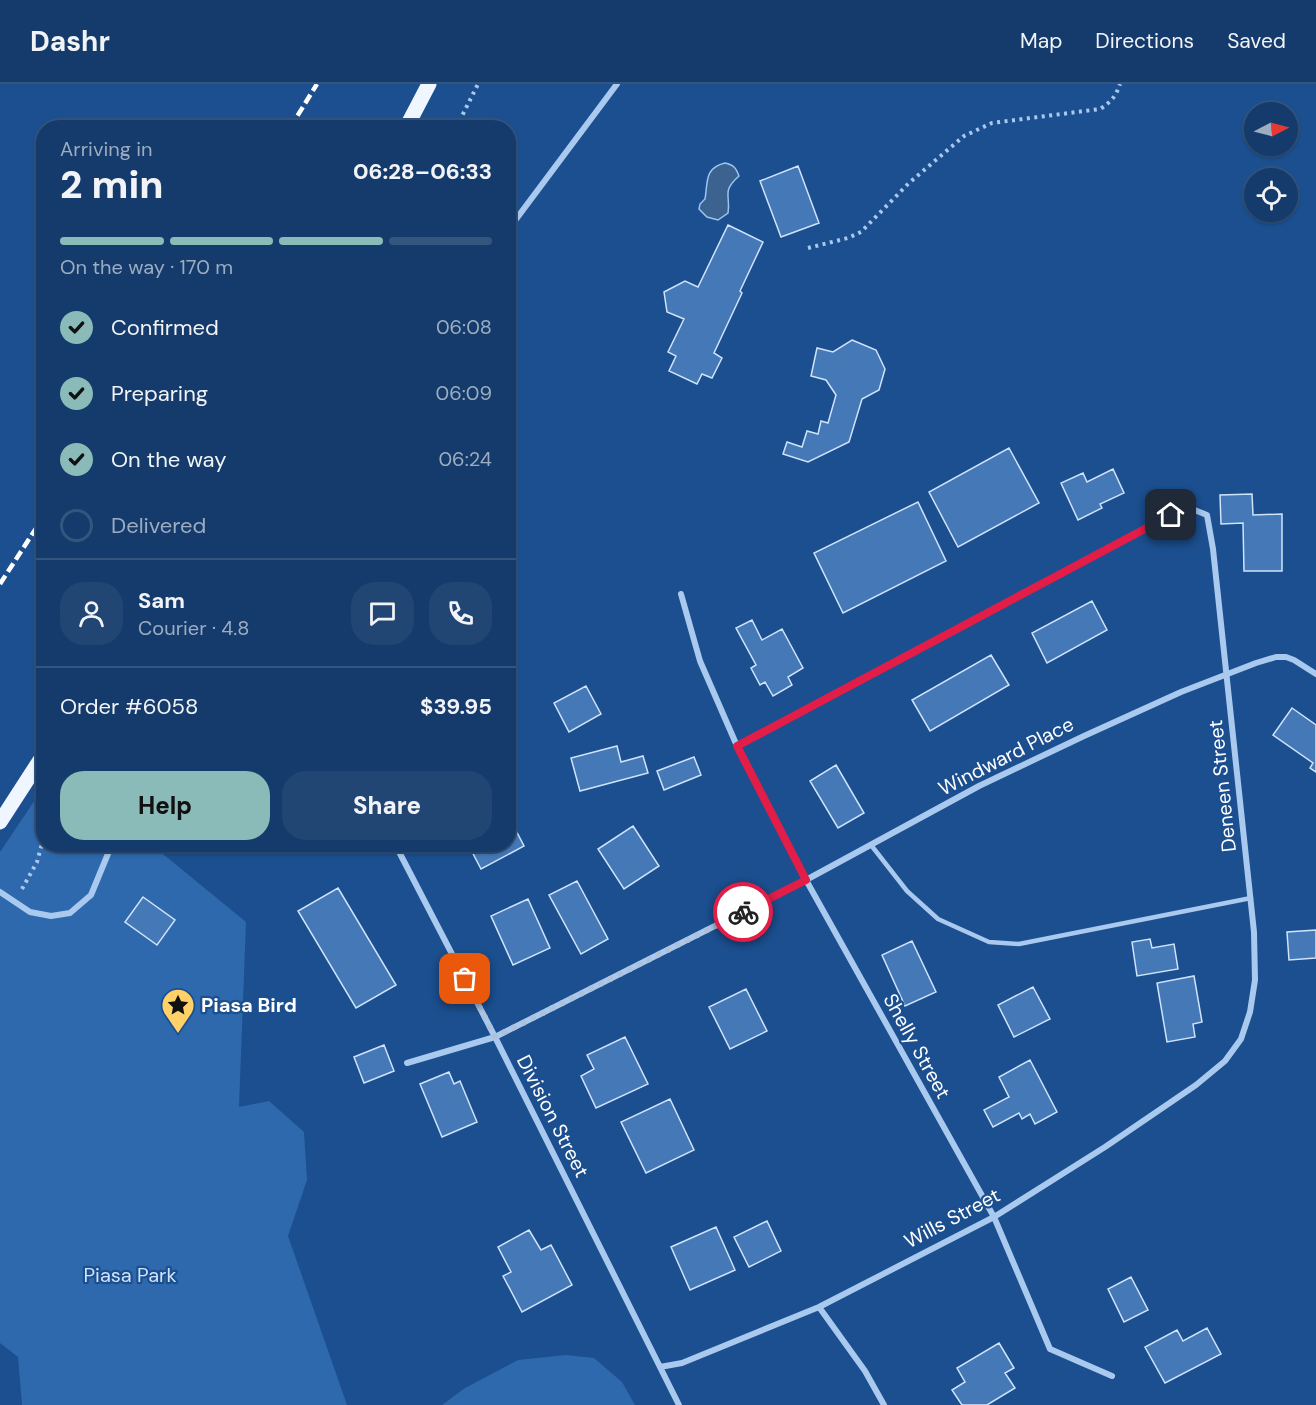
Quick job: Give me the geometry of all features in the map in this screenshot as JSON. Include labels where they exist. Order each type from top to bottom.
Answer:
[{"type":"main road","points":[[410,120],[429,84]]},
{"type":"main road","points":[[0,822],[36,766]]},
{"type":"street","points":[[516,219],[617,84]]},
{"type":"street","name":"Deneen Street","points":[[737,746],[1171,515],[1192,509],[1207,515],[1213,549],[1254,932],[1255,980],[1250,1012],[1241,1039],[1234,1051]]},
{"type":"street","name":"Shelly Street","points":[[681,594],[700,661],[737,746],[806,880],[994,1216],[1050,1349],[1112,1376]]},
{"type":"street","name":"Windward Place","points":[[407,1063],[495,1037],[806,880],[979,786],[1084,735],[1226,674],[1276,657],[1286,657],[1316,674]]},
{"type":"street","points":[[0,892],[30,912],[51,916],[70,912],[91,896],[109,852]]},
{"type":"street","name":"Division Street","points":[[399,852],[495,1037],[679,1405]]},
{"type":"street","name":"Wills Street","points":[[660,1367],[682,1363],[819,1307],[994,1216],[1105,1147],[1186,1091],[1225,1061],[1234,1051]]},
{"type":"street","points":[[819,1307],[865,1371],[884,1405]]},
{"type":"lane","points":[[871,844],[907,891],[938,919],[989,942],[1018,944],[1251,898]]},
{"type":"path","points":[[460,120],[478,84]]},
{"type":"path","points":[[808,248],[848,238],[861,232],[909,183],[964,136],[992,123],[1100,109],[1111,103],[1120,84]]},
{"type":"path","points":[[14,901],[37,862],[40,852]]},
{"type":"green space","name":"Piasa Park","points":[[36,798],[36,852],[161,852],[246,922],[239,1107],[269,1101],[304,1132],[307,1180],[288,1236],[347,1405],[22,1405],[18,1357],[0,1343],[0,852]]},
{"type":"green space","points":[[566,1355],[594,1358],[622,1382],[635,1405],[442,1405],[465,1388],[518,1360]]},
{"type":"shaded area","points":[[725,163],[734,167],[739,176],[728,190],[728,213],[718,220],[707,217],[699,209],[705,199],[710,172],[718,165]]},
{"type":"building","points":[[798,166],[819,223],[781,237],[760,181]]},
{"type":"building","points":[[728,225],[763,242],[714,353],[722,358],[712,378],[702,374],[697,384],[669,371],[676,356],[668,352],[684,319],[667,312],[664,292],[685,281],[698,287]]},
{"type":"building","points":[[852,340],[876,350],[885,369],[879,390],[862,399],[849,442],[808,462],[783,454],[787,442],[802,447],[807,431],[818,434],[821,421],[828,423],[836,395],[826,380],[811,376],[817,348],[833,352]]},
{"type":"building","points":[[1009,448],[1039,503],[958,547],[929,492]]},
{"type":"building","points":[[1113,469],[1124,493],[1100,504],[1102,508],[1078,520],[1061,483],[1083,473],[1087,482]]},
{"type":"building","points":[[1252,494],[1253,515],[1282,514],[1282,571],[1244,571],[1243,523],[1221,524],[1220,495]]},
{"type":"building","points":[[918,502],[946,561],[843,613],[814,553]]},
{"type":"building","points":[[1092,601],[1107,630],[1047,663],[1032,633]]},
{"type":"building","points":[[752,620],[762,640],[782,629],[803,668],[788,677],[792,685],[773,696],[765,682],[760,685],[751,668],[756,665],[736,628]]},
{"type":"building","points":[[991,655],[1009,685],[930,731],[912,700]]},
{"type":"building","points":[[586,686],[601,714],[569,732],[554,703]]},
{"type":"building","points":[[1292,708],[1316,725],[1316,772],[1310,768],[1313,763],[1273,735]]},
{"type":"building","points":[[617,746],[621,762],[643,756],[648,773],[580,791],[571,758]]},
{"type":"building","points":[[694,757],[701,775],[664,790],[657,771]]},
{"type":"building","points":[[836,765],[864,813],[838,828],[810,781]]},
{"type":"building","points":[[633,826],[659,866],[624,889],[598,849]]},
{"type":"building","points":[[516,830],[524,846],[516,850]]},
{"type":"building","points":[[472,852],[513,852],[481,869]]},
{"type":"building","points":[[577,881],[608,939],[581,954],[549,895]]},
{"type":"building","points":[[338,888],[396,985],[356,1008],[298,911]]},
{"type":"building","points":[[143,897],[175,920],[157,945],[125,922]]},
{"type":"building","points":[[528,899],[550,948],[513,965],[491,916]]},
{"type":"building","points":[[1316,930],[1316,958],[1289,960],[1287,932]]},
{"type":"building","points":[[1150,939],[1152,948],[1174,944],[1178,969],[1137,976],[1132,942]]},
{"type":"building","points":[[912,941],[936,992],[905,1006],[882,955]]},
{"type":"building","points":[[1194,976],[1202,1022],[1193,1024],[1195,1037],[1167,1042],[1157,983]]},
{"type":"building","points":[[1033,987],[1050,1019],[1014,1037],[998,1005]]},
{"type":"building","points":[[746,989],[767,1031],[730,1049],[709,1007]]},
{"type":"building","points":[[625,1037],[648,1084],[596,1108],[581,1076],[594,1069],[587,1055]]},
{"type":"building","points":[[384,1045],[394,1071],[364,1083],[354,1057]]},
{"type":"building","points":[[1030,1060],[1057,1112],[1035,1124],[1030,1114],[1022,1119],[1019,1113],[993,1127],[984,1110],[1009,1097],[999,1077]]},
{"type":"building","points":[[449,1072],[454,1084],[460,1081],[477,1122],[442,1137],[420,1084]]},
{"type":"building","points":[[670,1099],[694,1150],[646,1173],[621,1122]]},
{"type":"building","points":[[767,1221],[781,1251],[749,1267],[734,1237]]},
{"type":"building","points":[[716,1227],[735,1270],[690,1290],[671,1247]]},
{"type":"building","points":[[529,1230],[541,1250],[551,1245],[572,1285],[522,1312],[503,1276],[511,1272],[498,1247]]},
{"type":"building","points":[[1131,1277],[1148,1310],[1124,1322],[1108,1289]]},
{"type":"building","points":[[1207,1328],[1221,1354],[1165,1383],[1145,1347],[1177,1330],[1183,1341]]},
{"type":"building","points":[[999,1343],[1014,1368],[1005,1373],[1015,1388],[987,1405],[962,1405],[952,1390],[965,1382],[957,1368]]},
{"type":"railway","points":[[295,120],[317,84]]},
{"type":"railway","points":[[0,584],[36,528]]},
{"type":"way so far","points":[[465,979],[495,1037],[743,912]]},
{"type":"place","name":"Piasa Bird","points":[[178,1034]]},
{"type":"route","points":[[743,912],[806,880],[737,746],[1171,515]]}]
